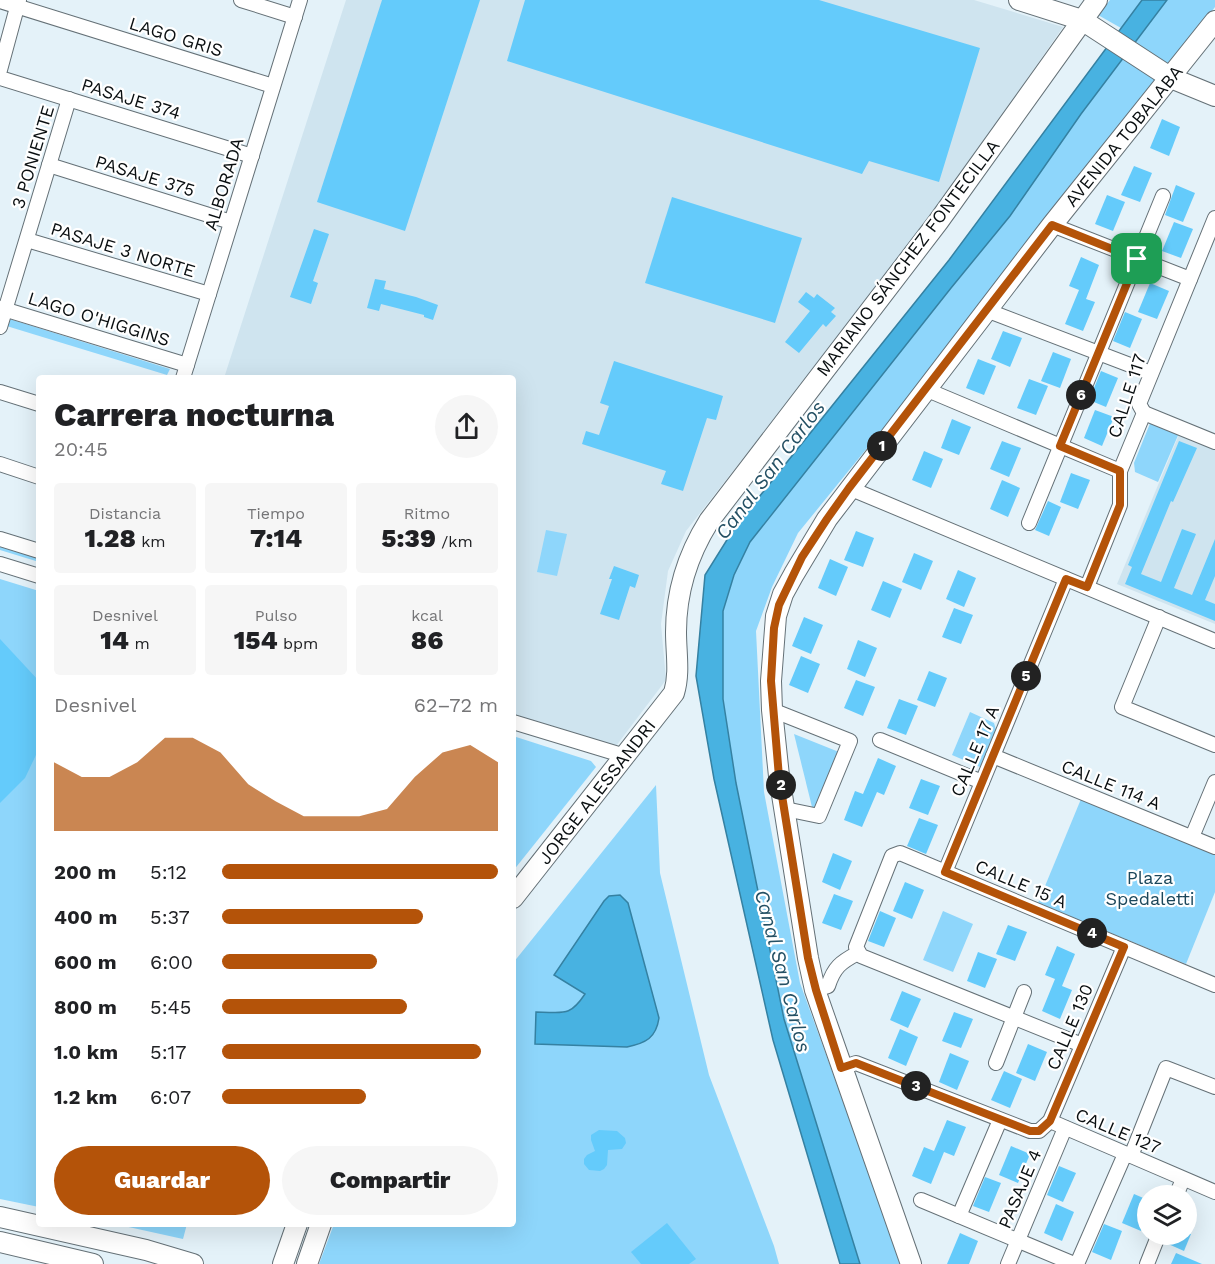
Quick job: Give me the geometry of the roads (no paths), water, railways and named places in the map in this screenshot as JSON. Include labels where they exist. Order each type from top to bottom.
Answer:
[{"type":"main road","points":[[1019,0],[1064,7],[1171,78],[1215,96]]},
{"type":"main road","name":"MARIANO SÁNCHEZ FONTECILLA","points":[[677,684],[678,595],[687,562],[703,531],[938,222],[1097,0]]},
{"type":"main road","name":"AVENIDA TOBALABA","points":[[910,1264],[816,990],[798,898],[772,710],[774,628],[779,605],[802,557],[849,488],[1052,225],[1215,21]]},
{"type":"main road","name":"JORGE ALESSANDRI","points":[[516,894],[668,702],[677,684]]},
{"type":"main road","points":[[0,1217],[36,1224]]},
{"type":"main road","points":[[48,1227],[146,1250],[193,1264]]},
{"type":"main road","points":[[283,1264],[296,1227]]},
{"type":"main road","points":[[307,1264],[320,1227]]},
{"type":"main road","points":[[26,1248],[53,1228]]},
{"type":"main road","points":[[0,1242],[93,1264]]},
{"type":"street","points":[[241,0],[295,17]]},
{"type":"street","name":"ALBORADA","points":[[185,372],[300,0]]},
{"type":"street","name":"LAGO GRIS","points":[[0,1],[18,3],[273,86]]},
{"type":"street","points":[[0,70],[18,3]]},
{"type":"street","name":"PASAJE 374","points":[[0,78],[252,156]]},
{"type":"street","name":"3 PONIENTE","points":[[0,327],[3,308],[27,240],[69,99]]},
{"type":"street","name":"PASAJE 375","points":[[49,165],[231,222]]},
{"type":"street","points":[[1029,523],[1163,196]]},
{"type":"street","name":"CALLE 117","points":[[1087,587],[1120,505],[1120,471],[1144,412],[1139,404],[1215,218]]},
{"type":"street","points":[[1052,225],[1190,279]]},
{"type":"street","name":"PASAJE 3 NORTE","points":[[27,240],[209,294]]},
{"type":"street","name":"LAGO O'HIGGINS","points":[[3,308],[185,372]]},
{"type":"street","points":[[986,310],[1152,373]]},
{"type":"street","points":[[925,389],[1120,471]]},
{"type":"street","points":[[0,392],[36,403]]},
{"type":"street","points":[[1144,412],[1215,442]]},
{"type":"street","points":[[0,464],[36,476]]},
{"type":"street","points":[[849,488],[1215,640]]},
{"type":"street","points":[[0,539],[36,549]]},
{"type":"street","points":[[0,564],[36,575]]},
{"type":"street","name":"CALLE 17 A","points":[[945,872],[1066,579]]},
{"type":"street","points":[[1159,617],[1122,707],[1215,745]]},
{"type":"street","points":[[772,710],[850,741],[819,816],[785,809]]},
{"type":"street","points":[[516,723],[625,756]]},
{"type":"street","points":[[880,740],[982,782]]},
{"type":"street","name":"CALLE 114 A","points":[[993,756],[1215,847]]},
{"type":"street","points":[[1192,837],[1215,782]]},
{"type":"street","name":"CALLE 15 A","points":[[858,953],[856,947],[891,856],[900,853],[1215,985]]},
{"type":"street","name":"CALLE 130","points":[[1050,1121],[1124,947]]},
{"type":"street","points":[[816,990],[828,986],[833,971],[845,960],[858,953],[889,968],[1082,1045]]},
{"type":"street","points":[[996,1063],[1024,992]]},
{"type":"street","name":"CALLE 127","points":[[841,1068],[856,1063],[1030,1131],[1039,1131],[1050,1121],[1215,1192]]},
{"type":"street","points":[[921,1200],[1075,1264],[1128,1155],[1166,1068],[1215,1087]]},
{"type":"street","points":[[959,1216],[1000,1120]]},
{"type":"street","name":"PASAJE 4","points":[[1008,1264],[1065,1128]]},
{"type":"street","points":[[1181,1185],[1183,1179]]},
{"type":"street","points":[[1147,1264],[1155,1245]]},
{"type":"water label","name":"Canal San Carlos","points":[[770,470]]},
{"type":"water label","name":"Canal San Carlos","points":[[783,971]]},
{"type":"park label","name":"Plaza Spedaletti","points":[[1150,888]]}]
